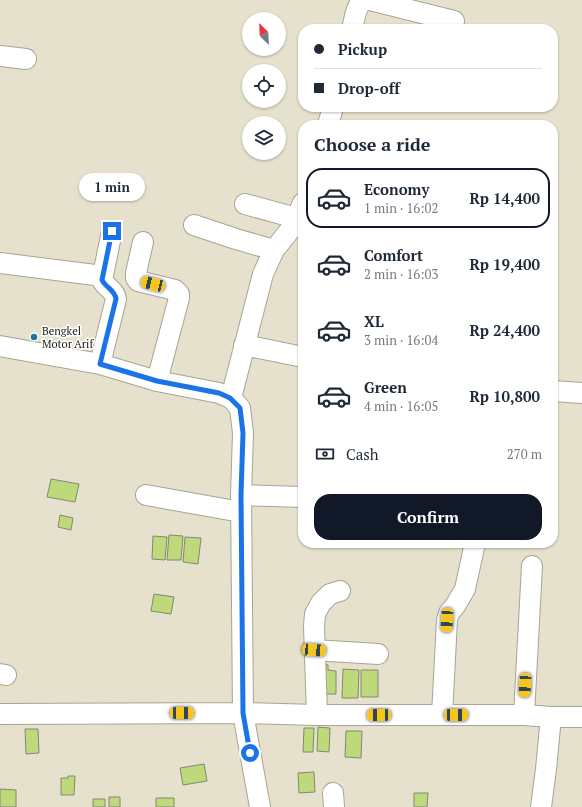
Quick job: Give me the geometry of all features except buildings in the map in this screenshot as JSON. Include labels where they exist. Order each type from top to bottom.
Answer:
[{"type":"street","points":[[353,24],[357,8],[363,1],[366,0]]},
{"type":"street","points":[[370,0],[454,21]]},
{"type":"street","points":[[0,56],[26,59]]},
{"type":"street","points":[[245,204],[298,211]]},
{"type":"street","points":[[230,398],[263,274],[274,250],[290,230],[298,213]]},
{"type":"street","points":[[194,225],[274,250]]},
{"type":"street","points":[[102,357],[116,299],[114,292],[102,280],[112,231]]},
{"type":"street","points":[[138,281],[136,278],[136,273],[142,242]]},
{"type":"street","points":[[0,263],[103,276]]},
{"type":"street","points":[[114,292],[127,291],[131,285],[138,281],[175,290],[178,294],[179,298],[157,381]]},
{"type":"street","points":[[244,345],[298,356]]},
{"type":"street","points":[[0,346],[66,359],[102,357],[157,381],[219,393],[230,398],[240,408],[243,433],[241,504],[243,713],[260,807]]},
{"type":"street","points":[[558,391],[582,393]]},
{"type":"street","points":[[146,495],[241,504],[298,498]]},
{"type":"street","points":[[442,715],[447,620],[465,589],[475,548]]},
{"type":"street","points":[[524,714],[532,566]]},
{"type":"street","points":[[317,715],[314,650],[315,614],[321,603],[330,594],[340,591]]},
{"type":"street","points":[[314,650],[378,654]]},
{"type":"street","points":[[0,714],[524,714],[551,717],[582,717]]},
{"type":"street","points":[[541,807],[551,717]]},
{"type":"place","name":"Bengkel Motor Arif","points":[[34,337]]},
{"type":"route","points":[[112,231],[102,280],[114,292],[116,299],[100,364],[157,381],[219,393],[230,398],[240,408],[243,433],[241,495],[243,713],[250,753]]}]
